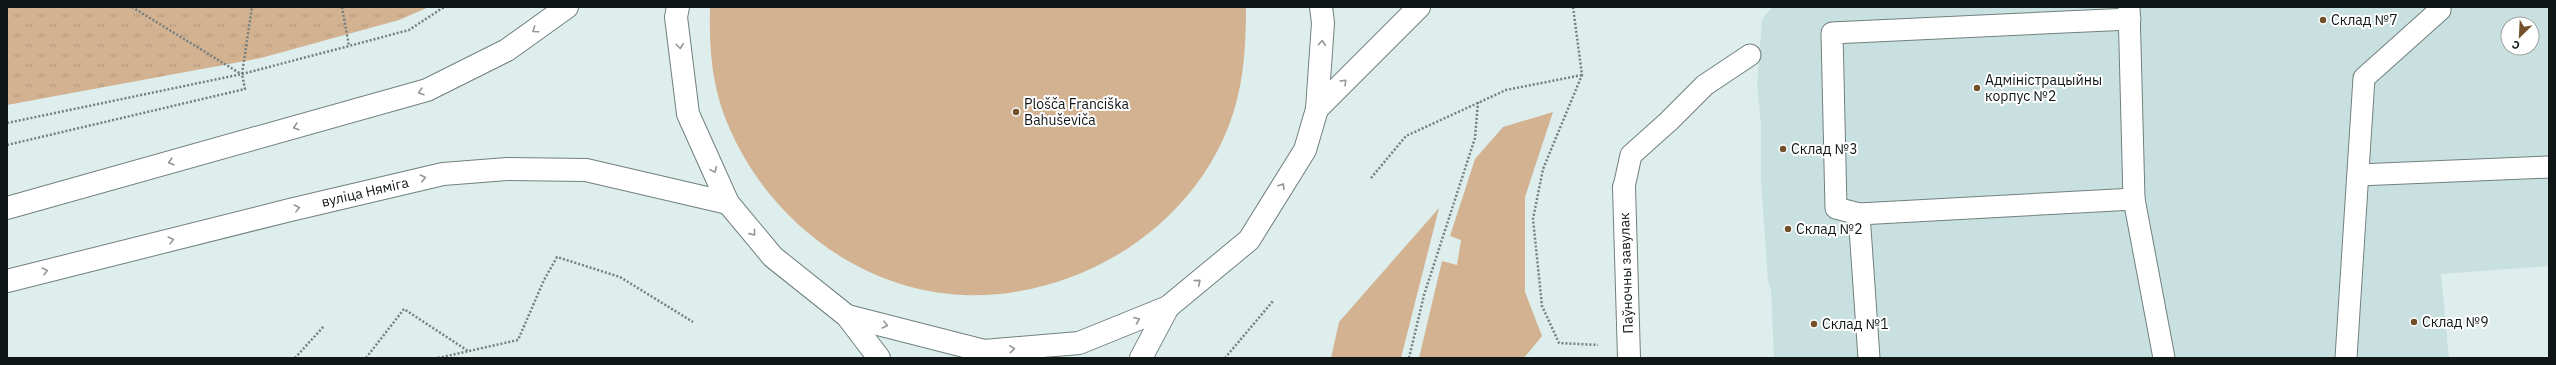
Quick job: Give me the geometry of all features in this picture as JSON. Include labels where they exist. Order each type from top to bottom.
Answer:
[{"type":"main road","points":[[7,208],[427,90],[507,50],[567,7]]},
{"type":"main road","points":[[678,7],[676,17],[688,114],[728,202],[773,257],[847,316],[879,358]]},
{"type":"main road","points":[[847,316],[984,351],[1079,343],[1168,307],[1249,240],[1305,150],[1317,109],[1323,24],[1322,7]]},
{"type":"main road","points":[[1317,109],[1419,7]]},
{"type":"main road","name":"вуліца Няміга","points":[[7,281],[290,210],[443,174],[507,169],[586,170],[728,202]]},
{"type":"main road","name":"Паўночны завулак","points":[[1624,187],[1629,352]]},
{"type":"main road","points":[[1141,358],[1168,307]]},
{"type":"lane","points":[[2346,358],[2364,78],[2440,10],[2440,7]]},
{"type":"lane","points":[[2134,199],[1859,214],[1836,208],[1832,33],[2130,13],[2134,199],[2164,358]]},
{"type":"lane","points":[[1624,187],[1631,155],[1669,121],[1705,85],[1750,55]]},
{"type":"lane","points":[[2358,175],[2549,167]]},
{"type":"lane","points":[[1859,214],[1869,358]]},
{"type":"path","points":[[132,7],[242,74]]},
{"type":"path","points":[[7,145],[245,89],[242,74],[252,7]]},
{"type":"path","points":[[342,7],[349,46]]},
{"type":"path","points":[[7,123],[242,74],[349,46],[409,30],[444,7]]},
{"type":"path","points":[[1573,7],[1582,75],[1543,169],[1533,219],[1542,306],[1559,343],[1629,352]]},
{"type":"path","points":[[1370,178],[1406,136],[1506,90],[1582,75]]},
{"type":"path","points":[[1409,358],[1424,295],[1475,138],[1478,102]]},
{"type":"path","points":[[438,358],[518,340],[544,280],[557,257],[620,277],[693,322]]},
{"type":"path","points":[[1225,358],[1273,301]]},
{"type":"path","points":[[366,358],[404,309],[468,351]]},
{"type":"path","points":[[295,358],[324,326]]},
{"type":"shaded area","points":[[1772,7],[2549,7],[2549,266],[2441,274],[2449,358],[1774,358],[1771,290],[1768,282],[1761,180],[1761,124],[1757,85],[1762,19]]},
{"type":"green space","points":[[7,7],[429,7],[399,20],[261,58],[7,105]]},
{"type":"green space","points":[[710,7],[1246,7],[1242,76],[1226,132],[1204,173],[1175,210],[1139,240],[1099,265],[1056,282],[1010,293],[963,295],[923,290],[885,278],[849,261],[816,239],[786,213],[760,182],[739,148],[723,112],[719,99],[713,73]]},
{"type":"green space","points":[[1553,112],[1525,197],[1525,292],[1542,336],[1524,358],[1419,358],[1442,261],[1457,265],[1461,240],[1450,236],[1475,159],[1503,127]]},
{"type":"green space","points":[[1439,208],[1401,358],[1331,358],[1339,322]]},
{"type":"place","name":"Склад №7","points":[[2323,20]]},
{"type":"place","name":"Адміністрацыйны корпус №2","points":[[1977,88]]},
{"type":"place","name":"Plošča Franciška Bahuševiča","points":[[1016,112]]},
{"type":"place","name":"Склад №3","points":[[1783,149]]},
{"type":"place","name":"Склад №2","points":[[1788,229]]},
{"type":"place","name":"Склад №9","points":[[2414,322]]},
{"type":"place","name":"Склад №1","points":[[1814,324]]}]
